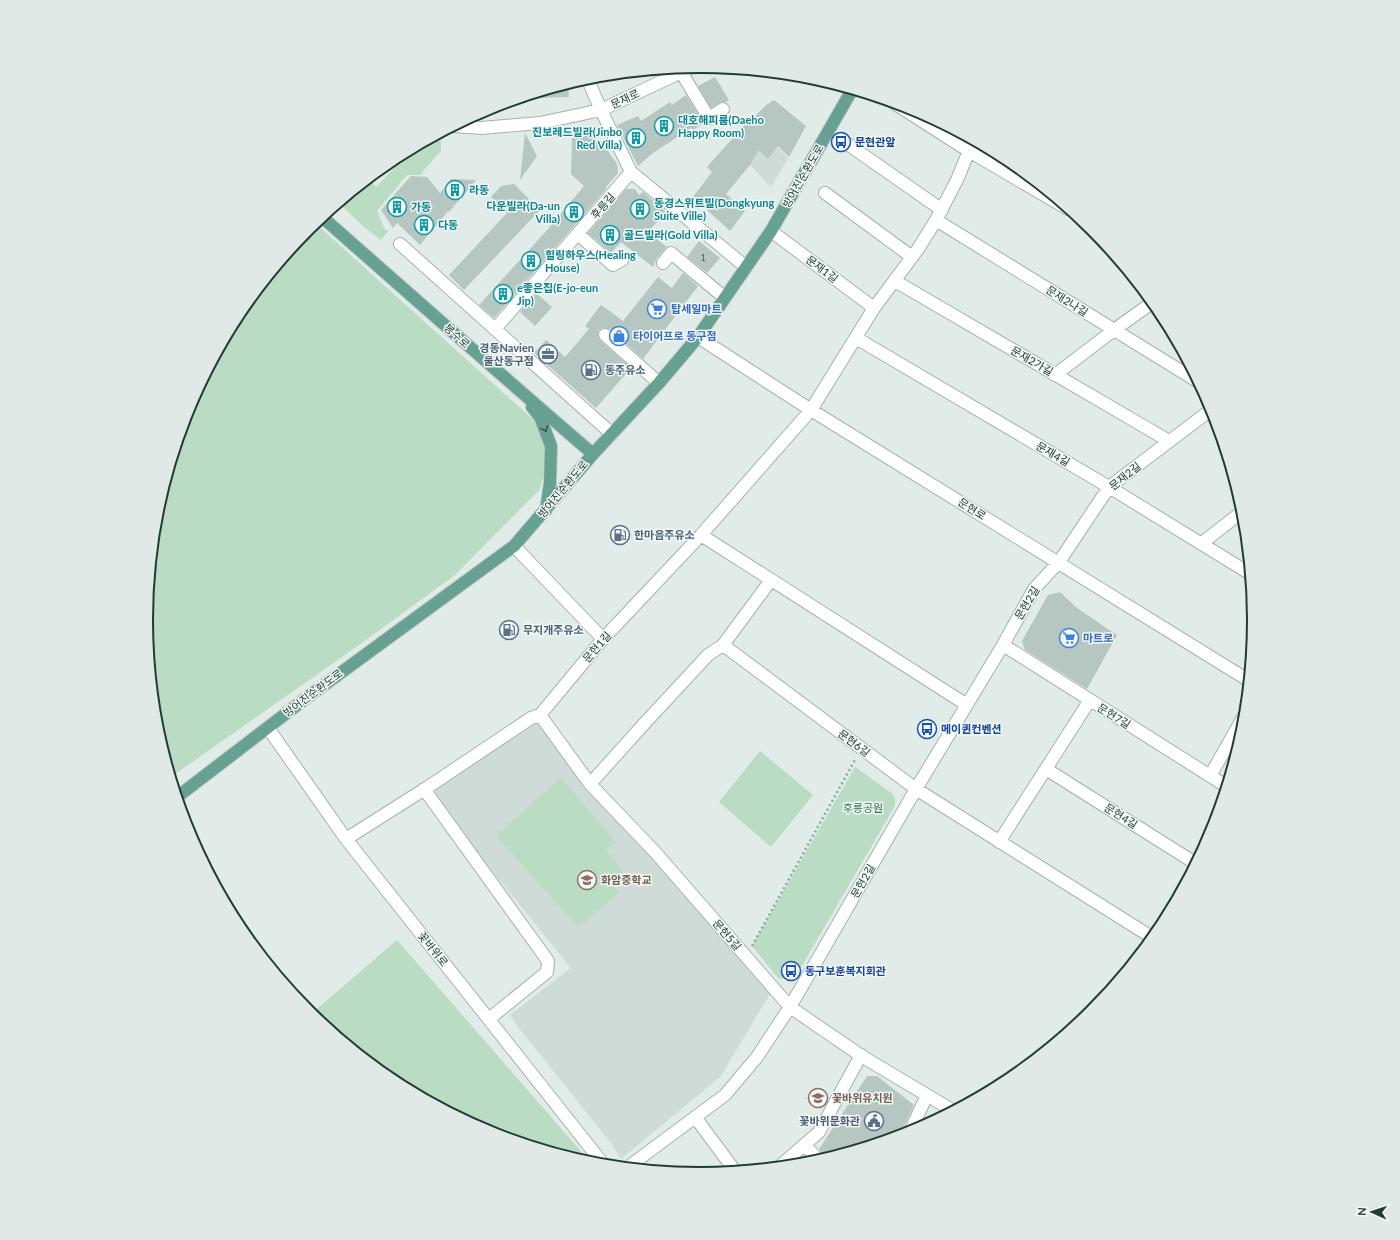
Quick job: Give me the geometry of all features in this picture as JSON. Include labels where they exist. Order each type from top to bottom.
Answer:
[{"type":"main road","name":"방어진순환도로","points":[[182,794],[305,699],[514,546],[698,337],[771,231],[850,94]]},
{"type":"main road","name":"봉수로","points":[[326,221],[594,454]]},
{"type":"main road","points":[[515,386],[540,417],[551,446],[550,483],[546,510]]},
{"type":"street","points":[[688,73],[709,118],[723,109]]},
{"type":"street","name":"문재로","points":[[463,127],[482,128],[540,123],[601,110],[676,74]]},
{"type":"street","name":"문재로","points":[[590,85],[601,110]]},
{"type":"street","points":[[601,110],[632,172],[746,267]]},
{"type":"street","points":[[936,126],[971,146],[1021,178]]},
{"type":"street","points":[[849,145],[939,215]]},
{"type":"street","points":[[810,410],[874,308],[912,257],[939,215],[971,146]]},
{"type":"street","name":"후릉길","points":[[494,329],[632,172]]},
{"type":"street","points":[[826,193],[912,257]]},
{"type":"street","name":"문재2나길","points":[[939,215],[1114,330],[1190,377]]},
{"type":"street","name":"문재1길","points":[[771,231],[874,308]]},
{"type":"street","points":[[578,234],[613,266],[622,260]]},
{"type":"street","points":[[400,244],[612,434]]},
{"type":"street","points":[[663,263],[671,252],[725,298]]},
{"type":"street","name":"문재2가길","points":[[895,281],[1169,441]]},
{"type":"street","points":[[1056,375],[1147,305]]},
{"type":"street","points":[[605,335],[659,383]]},
{"type":"street","name":"문현로","points":[[698,337],[810,410],[1059,562],[1244,677]]},
{"type":"street","name":"문재4길","points":[[856,338],[1109,487],[1244,569]]},
{"type":"street","name":"문현1길","points":[[346,839],[531,718],[540,715],[603,639],[701,535],[810,410]]},
{"type":"street","name":"문재2길","points":[[1059,562],[1109,487],[1206,413]]},
{"type":"street","points":[[1202,543],[1237,516]]},
{"type":"street","points":[[701,535],[967,705]]},
{"type":"street","points":[[514,546],[603,639]]},
{"type":"street","name":"문현2길","points":[[634,1163],[725,1095],[757,1057],[790,1007],[1034,589],[1059,562]]},
{"type":"street","points":[[590,784],[708,655],[723,645],[771,580]]},
{"type":"street","name":"문현6길","points":[[723,645],[916,789],[1147,935]]},
{"type":"street","name":"문현7길","points":[[1002,646],[1222,783]]},
{"type":"street","points":[[999,842],[1090,700]]},
{"type":"street","name":"문현5길","points":[[540,715],[590,784],[655,852],[790,1007],[861,1055],[948,1108]]},
{"type":"street","name":"꽃바위로","points":[[268,728],[346,839],[598,1157]]},
{"type":"street","points":[[1210,776],[1235,732]]},
{"type":"street","name":"문현4길","points":[[1046,769],[1192,861]]},
{"type":"street","points":[[424,789],[548,961],[547,972],[489,1019]]},
{"type":"street","points":[[788,1159],[819,1132],[861,1055]]},
{"type":"street","points":[[914,1123],[927,1095]]},
{"type":"street","points":[[694,1118],[732,1166]]},
{"type":"street","points":[[806,1144],[814,1154]]},
{"type":"path","points":[[746,957],[862,749]]},
{"type":"shaded area","points":[[750,119],[788,158],[771,187],[750,165],[730,189],[707,167]]},
{"type":"shaded area","name":"화암중학교","points":[[533,715],[772,991],[720,1077],[621,1159],[611,1143],[510,1015],[571,968],[427,791]]},
{"type":"green space","points":[[437,140],[441,141],[441,151],[421,175],[407,175],[377,211],[384,228],[388,231],[381,240],[364,227],[342,206],[372,183],[376,187],[399,163]]},
{"type":"green space","points":[[319,227],[538,424],[549,455],[540,489],[455,575],[359,645],[175,774],[164,727],[158,691],[154,656],[153,620],[154,584],[158,549],[172,478],[182,444],[195,411],[209,378],[226,346],[266,287],[289,259]]},
{"type":"green space","points":[[760,751],[813,795],[771,847],[719,802]]},
{"type":"green space","name":"후릉공원","points":[[855,767],[893,794],[895,806],[796,976],[790,980],[778,978],[752,946]]},
{"type":"green space","points":[[561,777],[616,843],[606,850],[626,876],[613,885],[619,893],[578,927],[496,836]]},
{"type":"green space","points":[[397,940],[583,1154],[524,1138],[458,1111],[426,1094],[367,1054],[316,1010]]},
{"type":"building","points":[[715,77],[729,100],[719,103],[711,108],[698,86]]},
{"type":"building","points":[[568,90],[569,97],[538,98]]},
{"type":"building","points":[[686,95],[704,123],[693,130],[691,128],[653,153],[638,166],[617,125],[638,116],[641,121],[670,102],[672,105]]},
{"type":"building","points":[[774,100],[806,126],[789,157],[778,146],[768,159],[759,150],[750,165],[726,194],[745,211],[730,231],[693,197],[712,172],[707,167],[750,119],[751,121],[765,106]]},
{"type":"building","points":[[594,132],[597,141],[601,141],[617,164],[618,173],[605,188],[607,188],[494,318],[479,305],[548,229],[584,186],[571,174],[572,136]]},
{"type":"building","points":[[525,133],[537,156],[520,180]]},
{"type":"building","points":[[411,176],[427,177],[440,193],[451,179],[476,180],[420,245],[397,223],[393,228],[381,210]]},
{"type":"building","points":[[514,184],[540,210],[464,290],[449,275],[507,213],[491,197],[501,186]]},
{"type":"building","points":[[626,189],[635,189],[639,195],[643,192],[666,212],[648,232],[667,247],[657,258],[653,267],[621,242],[611,253],[588,233]]},
{"type":"building","points":[[699,241],[720,258],[707,273],[687,257]]},
{"type":"building","points":[[683,273],[698,286],[643,359],[610,329],[603,328],[599,330],[598,337],[600,340],[631,368],[596,408],[534,353],[546,340],[565,357],[589,329],[585,326],[601,305],[623,321],[658,277],[672,288]]},
{"type":"building","points":[[536,293],[552,307],[535,326],[520,312]]},
{"type":"building","name":"마트로","points":[[1060,592],[1077,608],[1117,635],[1087,689],[1025,650],[1022,641],[1048,595]]},
{"type":"building","name":"꽃바위문화관","points":[[867,1076],[877,1076],[914,1105],[904,1127],[876,1138],[842,1148],[821,1153],[819,1149]]},
{"type":"place","name":"대호해피룸(Daeho Happy Room)","points":[[664,126]]},
{"type":"place","name":"진보레드빌라(Jinbo Red Villa)","points":[[636,138]]},
{"type":"place","name":"문현관앞","points":[[841,142]]},
{"type":"place","name":"라동","points":[[455,190]]},
{"type":"place","name":"가동","points":[[397,207]]},
{"type":"place","name":"동경스위트빌(Dongkyung Suite Ville)","points":[[640,209]]},
{"type":"place","name":"다운빌라(Da-un Villa)","points":[[574,212]]},
{"type":"place","name":"다동","points":[[424,225]]},
{"type":"place","name":"골드빌라(Gold Villa)","points":[[610,235]]},
{"type":"place","name":"힐링하우스(Healing House)","points":[[531,261]]},
{"type":"place","name":"e좋은집(E-jo-eun Jip)","points":[[503,294]]},
{"type":"place","name":"탑세일마트","points":[[657,309]]},
{"type":"place","name":"타이어프로 동구점","points":[[619,336]]},
{"type":"place","name":"경동Navien 울산동구점","points":[[548,354]]},
{"type":"place","name":"동주유소","points":[[591,370]]},
{"type":"place","name":"한마음주유소","points":[[620,535]]},
{"type":"place","name":"무지개주유소","points":[[509,630]]},
{"type":"place","name":"마트로","points":[[1069,638]]},
{"type":"place","name":"메이퀸컨벤션","points":[[927,729]]},
{"type":"place","name":"화암중학교","points":[[587,880]]},
{"type":"place","name":"동구보훈복지회관","points":[[791,971]]},
{"type":"place","name":"꽃바위유치원","points":[[818,1098]]},
{"type":"place","name":"꽃바위문화관","points":[[874,1121]]}]
